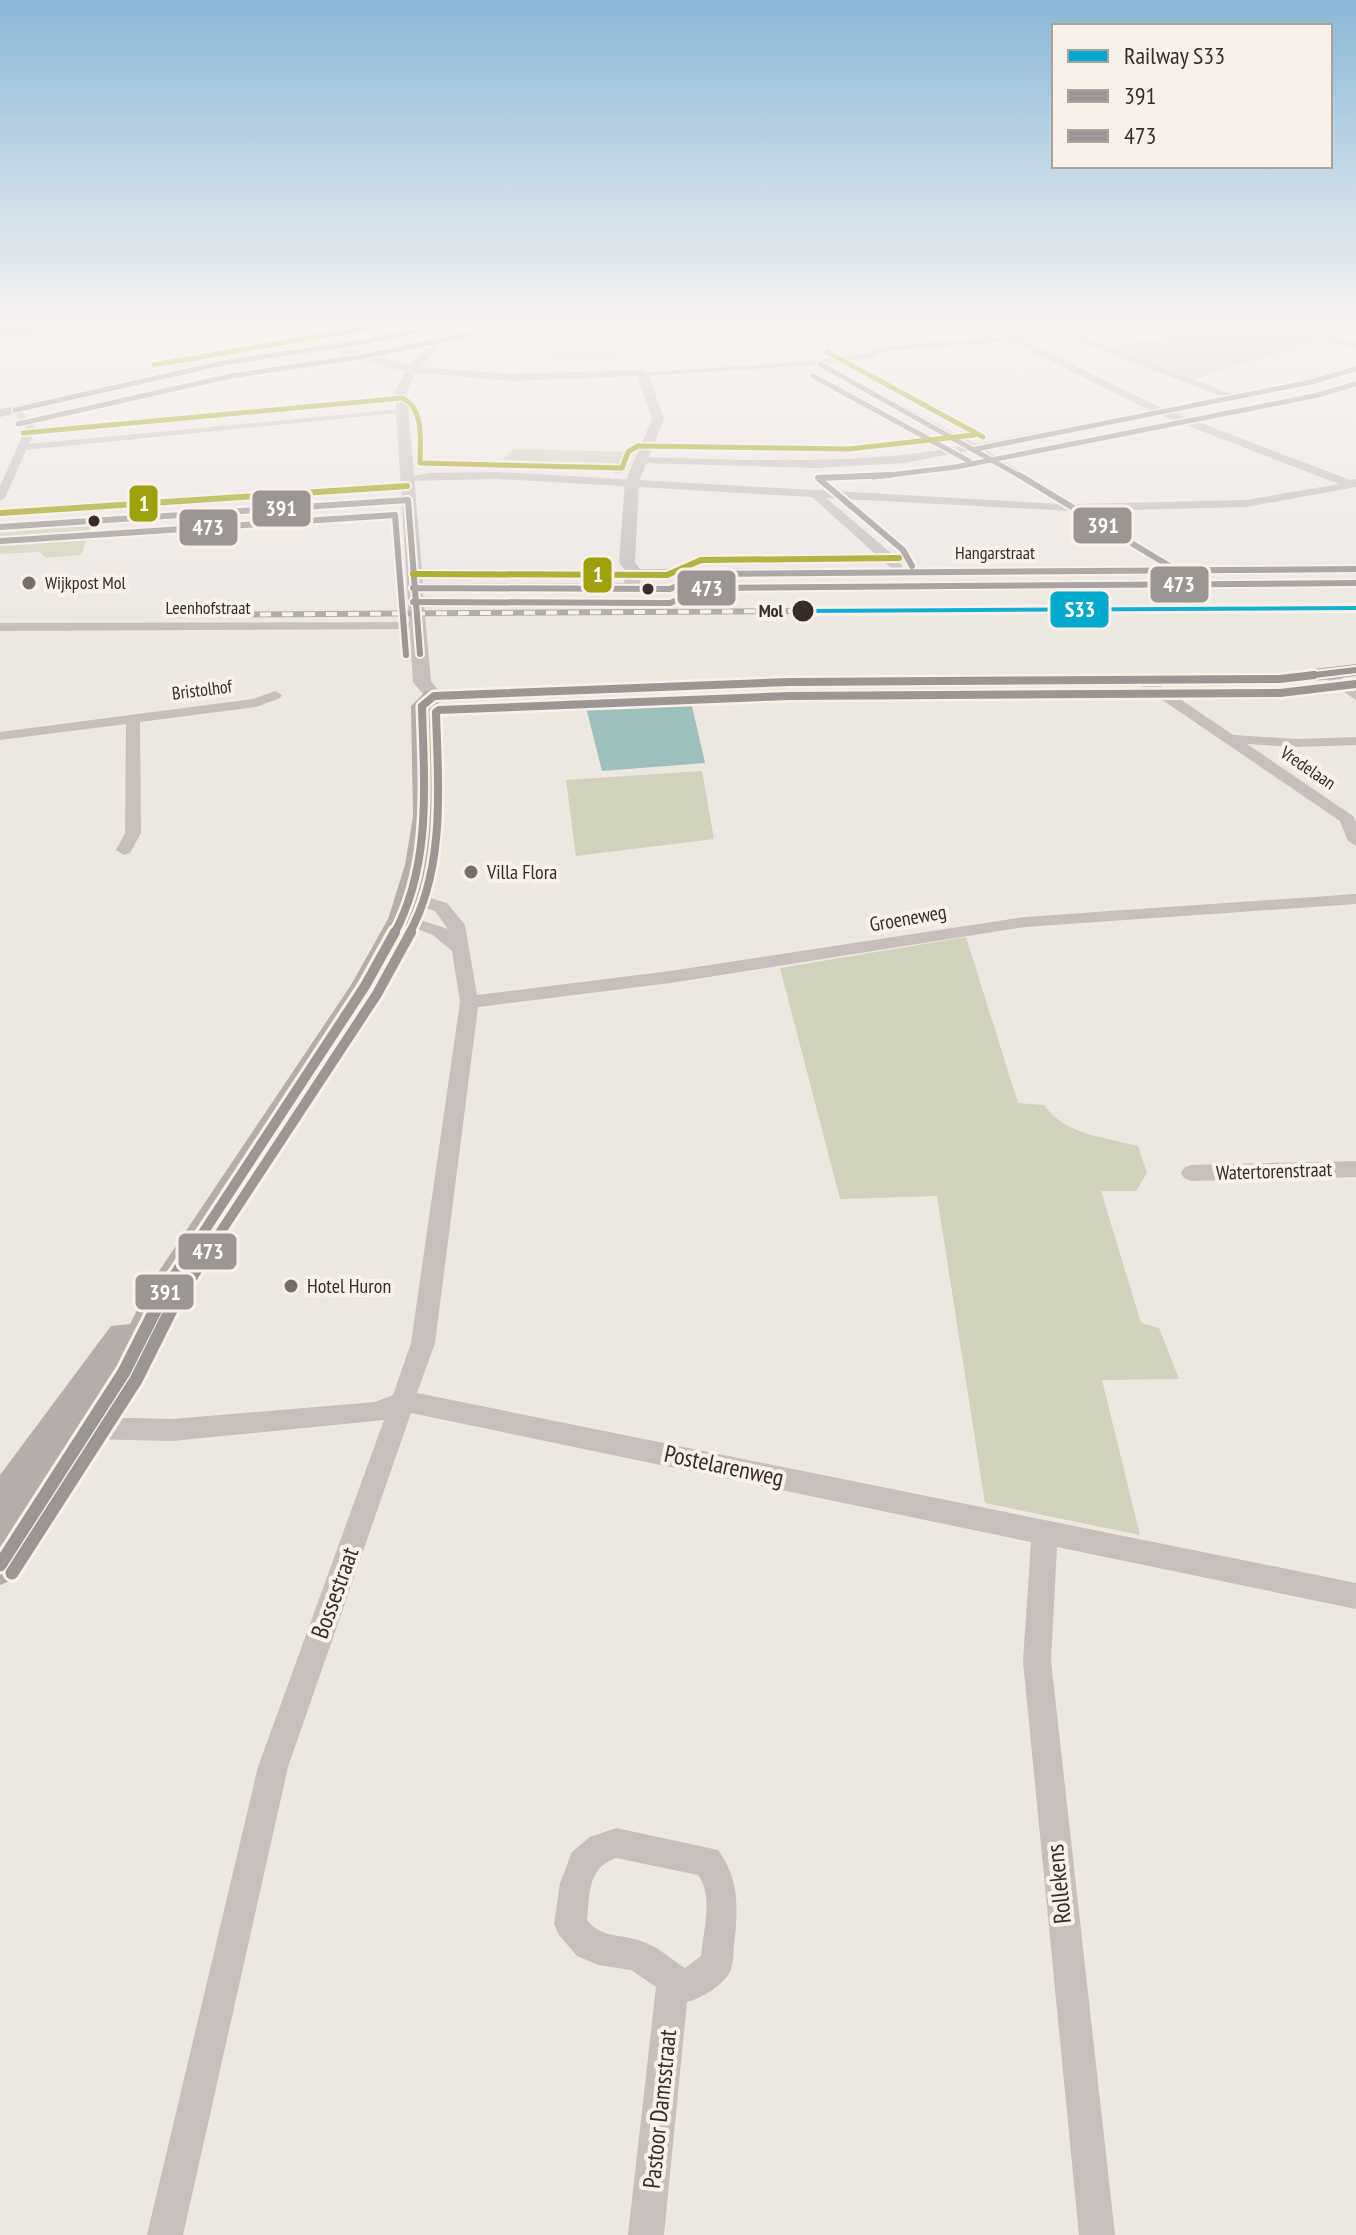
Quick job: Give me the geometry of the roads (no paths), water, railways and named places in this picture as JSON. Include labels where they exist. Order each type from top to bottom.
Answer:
[{"type":"main road","points":[[0,1565],[124,1372],[164,1293],[365,986],[406,908],[425,816],[422,706],[434,696],[752,683],[1280,679],[1356,670]]},
{"type":"main road","points":[[0,1509],[77,1397],[149,1304],[164,1293]]},
{"type":"street","points":[[0,498],[24,447],[31,428],[28,424]]},
{"type":"street","points":[[24,447],[270,424]]},
{"type":"street","points":[[404,424],[422,682],[434,696]]},
{"type":"street","points":[[413,588],[633,580],[627,562],[632,482],[656,424]]},
{"type":"street","points":[[931,424],[1176,570]]},
{"type":"street","points":[[639,460],[787,464],[904,460],[1100,424]]},
{"type":"street","points":[[1195,424],[1354,484]]},
{"type":"street","points":[[787,464],[787,470],[894,561],[899,572]]},
{"type":"street","points":[[407,478],[442,475],[632,482],[817,496],[1075,509],[1220,503],[1307,494],[1354,484]]},
{"type":"street","points":[[777,491],[781,498],[839,514]]},
{"type":"street","points":[[0,527],[408,500]]},
{"type":"street","name":"Hangarstraat","points":[[633,580],[670,589],[703,574],[1356,569]]},
{"type":"street","name":"Leenhofstraat","points":[[0,627],[417,625]]},
{"type":"street","points":[[1329,675],[1356,696]]},
{"type":"street","name":"Vredelaan","points":[[1141,679],[1352,819],[1356,841]]},
{"type":"street","name":"Bristolhof","points":[[0,736],[256,703],[275,695]]},
{"type":"street","points":[[124,850],[133,833],[133,719]]},
{"type":"street","name":"Vredelaan","points":[[1229,739],[1297,743]]},
{"type":"street","name":"Vredelaan","points":[[1246,751],[1353,739]]},
{"type":"street","name":"Groeneweg","points":[[469,1002],[670,977],[1010,924],[1356,899]]},
{"type":"street","name":"Bossestraat","points":[[165,2235],[273,1767],[423,1343],[469,1002],[458,947],[446,933],[406,908]]},
{"type":"street","name":"Watertorenstraat","points":[[1191,1173],[1356,1169]]},
{"type":"street","name":"Postelarenweg","points":[[88,1428],[172,1430],[376,1412],[404,1401],[1356,1596]]},
{"type":"street","name":"Rollekens","points":[[1045,1533],[1037,1661],[1097,2235]]},
{"type":"street","points":[[616,1843],[707,1861],[715,1869],[722,1885],[716,1965],[689,1986],[673,1982],[644,1958],[594,1949],[582,1942],[570,1924],[579,1870],[593,1849],[616,1843]]},
{"type":"street","name":"Pastoor Damsstraat","points":[[646,2235],[673,1982]]},
{"type":"water","points":[[691,702],[705,763],[602,771],[586,707]]},
{"type":"railway","points":[[172,615],[803,611]]},
{"type":"rail line","name":"S33","points":[[803,611],[1356,608]]},
{"type":"place","name":"Wijkpost Mol","points":[[29,583]]},
{"type":"place","name":"Mol","points":[[803,611]]},
{"type":"place","name":"Villa Flora","points":[[471,872]]},
{"type":"place","name":"Hotel Huron","points":[[291,1286]]}]
